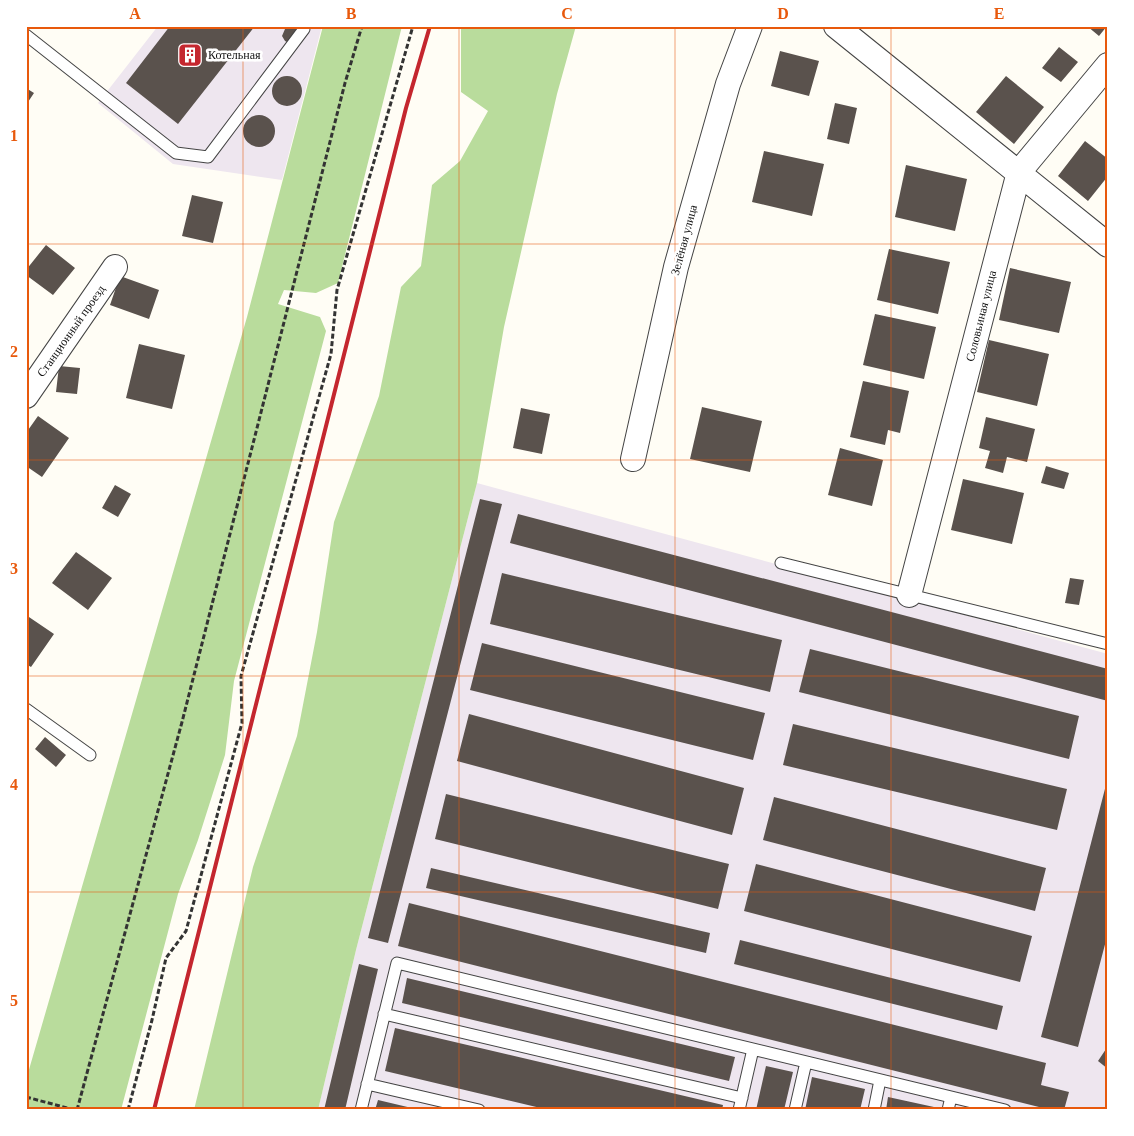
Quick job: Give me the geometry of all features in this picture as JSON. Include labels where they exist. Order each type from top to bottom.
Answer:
[{"type":"street","name":"Зелёная улица","points":[[633,459],[676,267],[728,84],[750,26]]},
{"type":"street","points":[[836,26],[1108,245]]},
{"type":"street","name":"Соловьиная улица","points":[[909,595],[1019,172],[1108,65]]},
{"type":"street","name":"Станционный проезд","points":[[26,396],[115,267]]},
{"type":"lane","points":[[26,35],[176,153],[208,157],[304,29],[304,26]]},
{"type":"lane","points":[[781,563],[1108,644]]},
{"type":"lane","points":[[26,709],[90,755]]},
{"type":"lane","points":[[361,1110],[396,963],[1005,1110]]},
{"type":"lane","points":[[384,1014],[742,1098]]},
{"type":"lane","points":[[739,1110],[753,1049]]},
{"type":"lane","points":[[795,1110],[806,1062]]},
{"type":"lane","points":[[874,1110],[880,1080]]},
{"type":"lane","points":[[367,1084],[479,1110]]},
{"type":"lane","points":[[948,1110],[951,1097]]},
{"type":"path","points":[[26,1096],[76,1110],[182,722],[345,83],[362,26]]},
{"type":"path","points":[[128,1110],[166,958],[186,930],[242,723],[241,676],[331,354],[337,290],[413,26]]},
{"type":"shaded area","points":[[158,26],[322,26],[282,180],[173,164],[98,103]]},
{"type":"shaded area","points":[[477,483],[1108,654],[1108,1110],[318,1110],[356,950]]},
{"type":"green space","points":[[323,26],[402,26],[338,283],[316,293],[284,290],[278,304],[320,317],[326,331],[234,681],[225,755],[198,840],[178,894],[121,1110],[26,1110],[26,1080],[247,317]]},
{"type":"green space","points":[[461,26],[576,26],[557,94],[504,327],[477,483],[356,950],[318,1110],[194,1110],[253,867],[297,736],[317,632],[334,522],[379,396],[401,287],[421,266],[432,185],[460,161],[488,111],[461,92]]},
{"type":"building","name":"Котельная","points":[[170,26],[255,26],[178,124],[126,83]]},
{"type":"building","points":[[1087,26],[1107,26],[1099,36]]},
{"type":"building","points":[[290,27],[298,31],[289,43],[282,36],[285,29]]},
{"type":"building","points":[[1059,47],[1078,62],[1061,82],[1042,68]]},
{"type":"building","points":[[780,51],[819,61],[809,96],[771,86]]},
{"type":"building","points":[[287,76],[298,80],[302,91],[298,102],[287,106],[276,102],[272,91],[276,80]]},
{"type":"building","points":[[1006,76],[1044,107],[1014,144],[976,112]]},
{"type":"building","points":[[26,88],[34,93],[26,105]]},
{"type":"building","points":[[835,103],[857,108],[849,144],[827,139]]},
{"type":"building","points":[[259,115],[271,119],[275,131],[271,143],[259,147],[247,143],[243,131],[247,119]]},
{"type":"building","points":[[1085,141],[1108,159],[1108,176],[1088,201],[1058,176]]},
{"type":"building","points":[[764,151],[824,164],[812,216],[752,202]]},
{"type":"building","points":[[906,165],[967,179],[955,231],[895,217]]},
{"type":"building","points":[[192,195],[223,202],[213,243],[182,236]]},
{"type":"building","points":[[46,245],[75,268],[53,295],[26,275],[26,270]]},
{"type":"building","points":[[889,249],[950,262],[938,314],[877,300]]},
{"type":"building","points":[[1010,268],[1071,282],[1059,333],[999,320]]},
{"type":"building","points":[[120,276],[159,290],[149,319],[110,305]]},
{"type":"building","points":[[875,314],[936,327],[924,379],[863,365]]},
{"type":"building","points":[[989,340],[1049,354],[1037,406],[977,392]]},
{"type":"building","points":[[139,344],[185,355],[172,409],[126,398]]},
{"type":"building","points":[[59,366],[80,368],[77,394],[56,392]]},
{"type":"building","points":[[863,381],[909,391],[900,433],[888,430],[885,445],[850,437]]},
{"type":"building","points":[[702,407],[762,421],[750,472],[690,459]]},
{"type":"building","points":[[521,408],[550,414],[542,454],[513,448]]},
{"type":"building","points":[[38,416],[69,438],[42,477],[26,466],[26,433]]},
{"type":"building","points":[[986,417],[1035,429],[1027,462],[1007,457],[1003,473],[985,468],[990,451],[979,448]]},
{"type":"building","points":[[840,448],[883,460],[872,506],[828,495]]},
{"type":"building","points":[[1046,466],[1069,473],[1064,489],[1041,483]]},
{"type":"building","points":[[963,479],[1024,493],[1012,544],[951,530]]},
{"type":"building","points":[[115,485],[131,494],[118,517],[102,508]]},
{"type":"building","points":[[480,499],[502,504],[388,943],[368,938]]},
{"type":"building","points":[[518,514],[1108,669],[1108,701],[510,543]]},
{"type":"building","points":[[76,552],[112,578],[88,610],[52,583]]},
{"type":"building","points":[[502,573],[782,640],[770,692],[490,624]]},
{"type":"building","points":[[1070,578],[1084,580],[1079,605],[1065,603]]},
{"type":"building","points":[[26,615],[54,634],[31,667],[26,664]]},
{"type":"building","points":[[482,643],[765,713],[753,760],[470,690]]},
{"type":"building","points":[[810,649],[1079,716],[1069,759],[799,692]]},
{"type":"building","points":[[469,714],[744,788],[732,835],[457,761]]},
{"type":"building","points":[[793,724],[1067,789],[1057,830],[783,765]]},
{"type":"building","points":[[45,737],[66,755],[56,767],[35,749]]},
{"type":"building","points":[[1107,781],[1108,933],[1078,1047],[1041,1037]]},
{"type":"building","points":[[446,794],[729,864],[718,909],[435,839]]},
{"type":"building","points":[[774,797],[1046,868],[1035,911],[763,840]]},
{"type":"building","points":[[756,864],[1032,936],[1020,982],[744,911]]},
{"type":"building","points":[[431,868],[710,933],[706,953],[426,888]]},
{"type":"building","points":[[409,903],[1046,1063],[1041,1085],[1069,1092],[1064,1110],[1051,1110],[398,946]]},
{"type":"building","points":[[740,940],[1003,1006],[997,1030],[734,964]]},
{"type":"building","points":[[359,964],[378,969],[345,1110],[324,1110]]},
{"type":"building","points":[[407,978],[735,1057],[729,1081],[402,1003]]},
{"type":"building","points":[[395,1028],[723,1105],[722,1110],[549,1110],[385,1071]]},
{"type":"building","points":[[1108,1046],[1108,1069],[1098,1061]]},
{"type":"building","points":[[766,1066],[793,1072],[784,1110],[756,1110]]},
{"type":"building","points":[[812,1077],[865,1089],[860,1110],[805,1110]]},
{"type":"building","points":[[888,1097],[934,1107],[934,1110],[886,1110]]},
{"type":"building","points":[[378,1100],[416,1109],[416,1110],[375,1110]]},
{"type":"railway","points":[[154,1110],[406,108],[430,26]]},
{"type":"place","name":"Котельная","points":[[190,55]]}]
